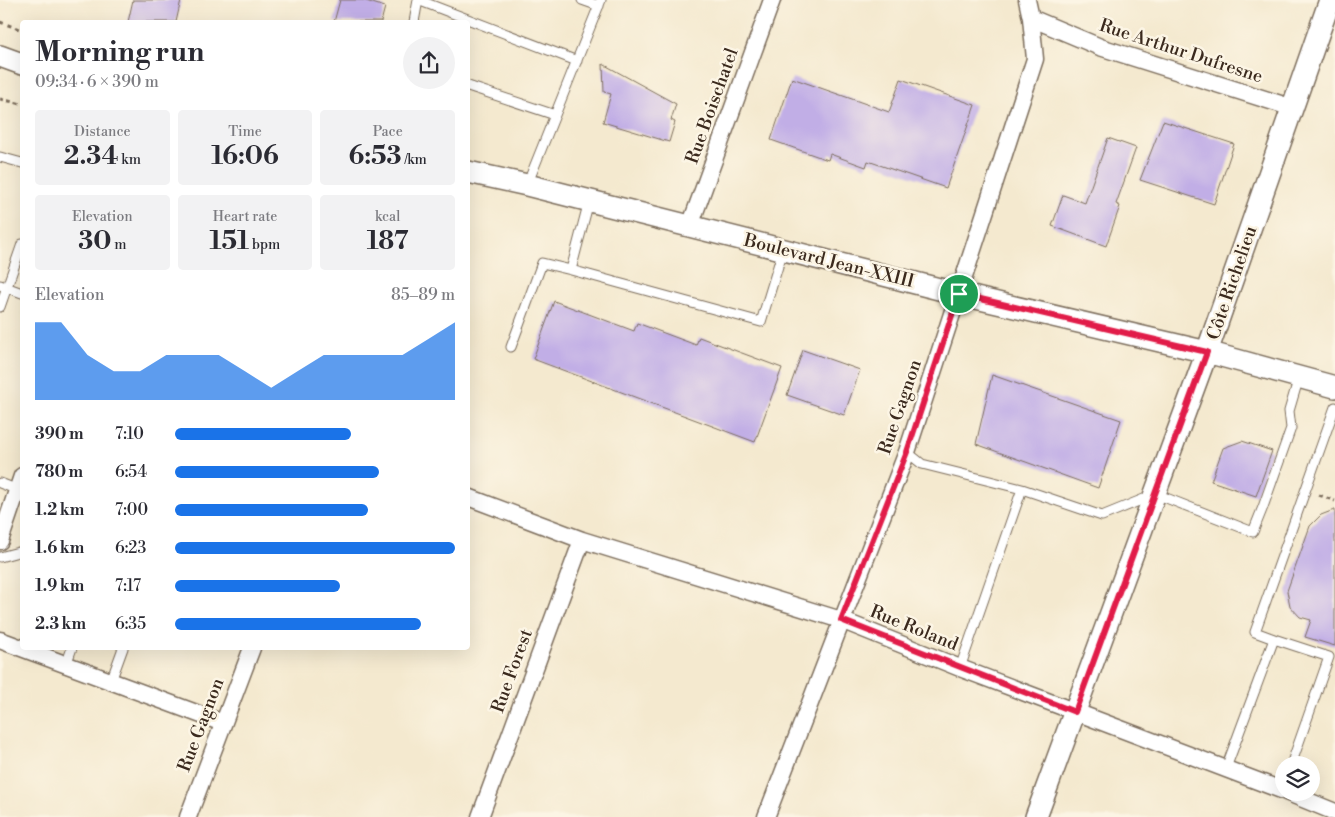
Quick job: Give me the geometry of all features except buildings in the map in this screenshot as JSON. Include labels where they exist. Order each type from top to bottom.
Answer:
[{"type":"street","name":"Rue Boischatel","points":[[690,226],[772,0]]},
{"type":"street","name":"Rue Gagnon","points":[[766,817],[907,452],[1035,59],[1031,18],[1027,0]]},
{"type":"street","name":"Côte Richelieu","points":[[1036,817],[1156,494],[1330,0]]},
{"type":"street","name":"Rue Arthur Dufresne","points":[[1031,18],[1100,47],[1293,108]]},
{"type":"street","points":[[0,56],[20,65]]},
{"type":"street","points":[[0,64],[20,66]]},
{"type":"street","name":"Boulevard Jean-XXIII","points":[[470,172],[527,185],[959,294],[1207,352],[1335,387]]},
{"type":"street","points":[[0,541],[20,483]]},
{"type":"street","name":"Rue Roland","points":[[470,498],[582,540],[841,620],[960,668],[1275,787]]},
{"type":"street","name":"Rue Forest","points":[[480,817],[582,540]]},
{"type":"street","points":[[0,640],[20,648]]},
{"type":"street","points":[[26,650],[223,723]]},
{"type":"street","name":"Rue Gagnon","points":[[188,817],[251,650]]},
{"type":"street","name":"Rue Roland","points":[[1310,801],[1335,812]]},
{"type":"lane","points":[[414,20],[418,0],[577,61]]},
{"type":"lane","points":[[527,185],[600,3],[582,0]]},
{"type":"lane","points":[[470,87],[555,114]]},
{"type":"lane","points":[[0,157],[20,162]]},
{"type":"lane","points":[[571,270],[589,201]]},
{"type":"lane","points":[[0,307],[4,286],[20,249]]},
{"type":"lane","points":[[512,347],[542,263],[761,322],[783,250]]},
{"type":"lane","points":[[4,286],[20,292]]},
{"type":"lane","points":[[907,452],[922,464],[1022,489],[1102,516],[1156,494],[1253,532],[1291,428],[1289,411],[1299,377]]},
{"type":"lane","points":[[1293,756],[1329,657],[1255,632],[1335,407]]},
{"type":"lane","points":[[0,483],[20,483]]},
{"type":"lane","points":[[960,668],[1022,489]]},
{"type":"lane","points":[[0,557],[20,552]]},
{"type":"lane","points":[[1226,768],[1274,639]]},
{"type":"lane","points":[[66,665],[71,650]]},
{"type":"lane","points":[[111,682],[122,650]]},
{"type":"path","points":[[0,22],[20,29]]},
{"type":"path","points":[[0,99],[20,104]]},
{"type":"route","points":[[959,294],[1207,352],[1075,712],[841,620],[907,452],[959,294]]}]
